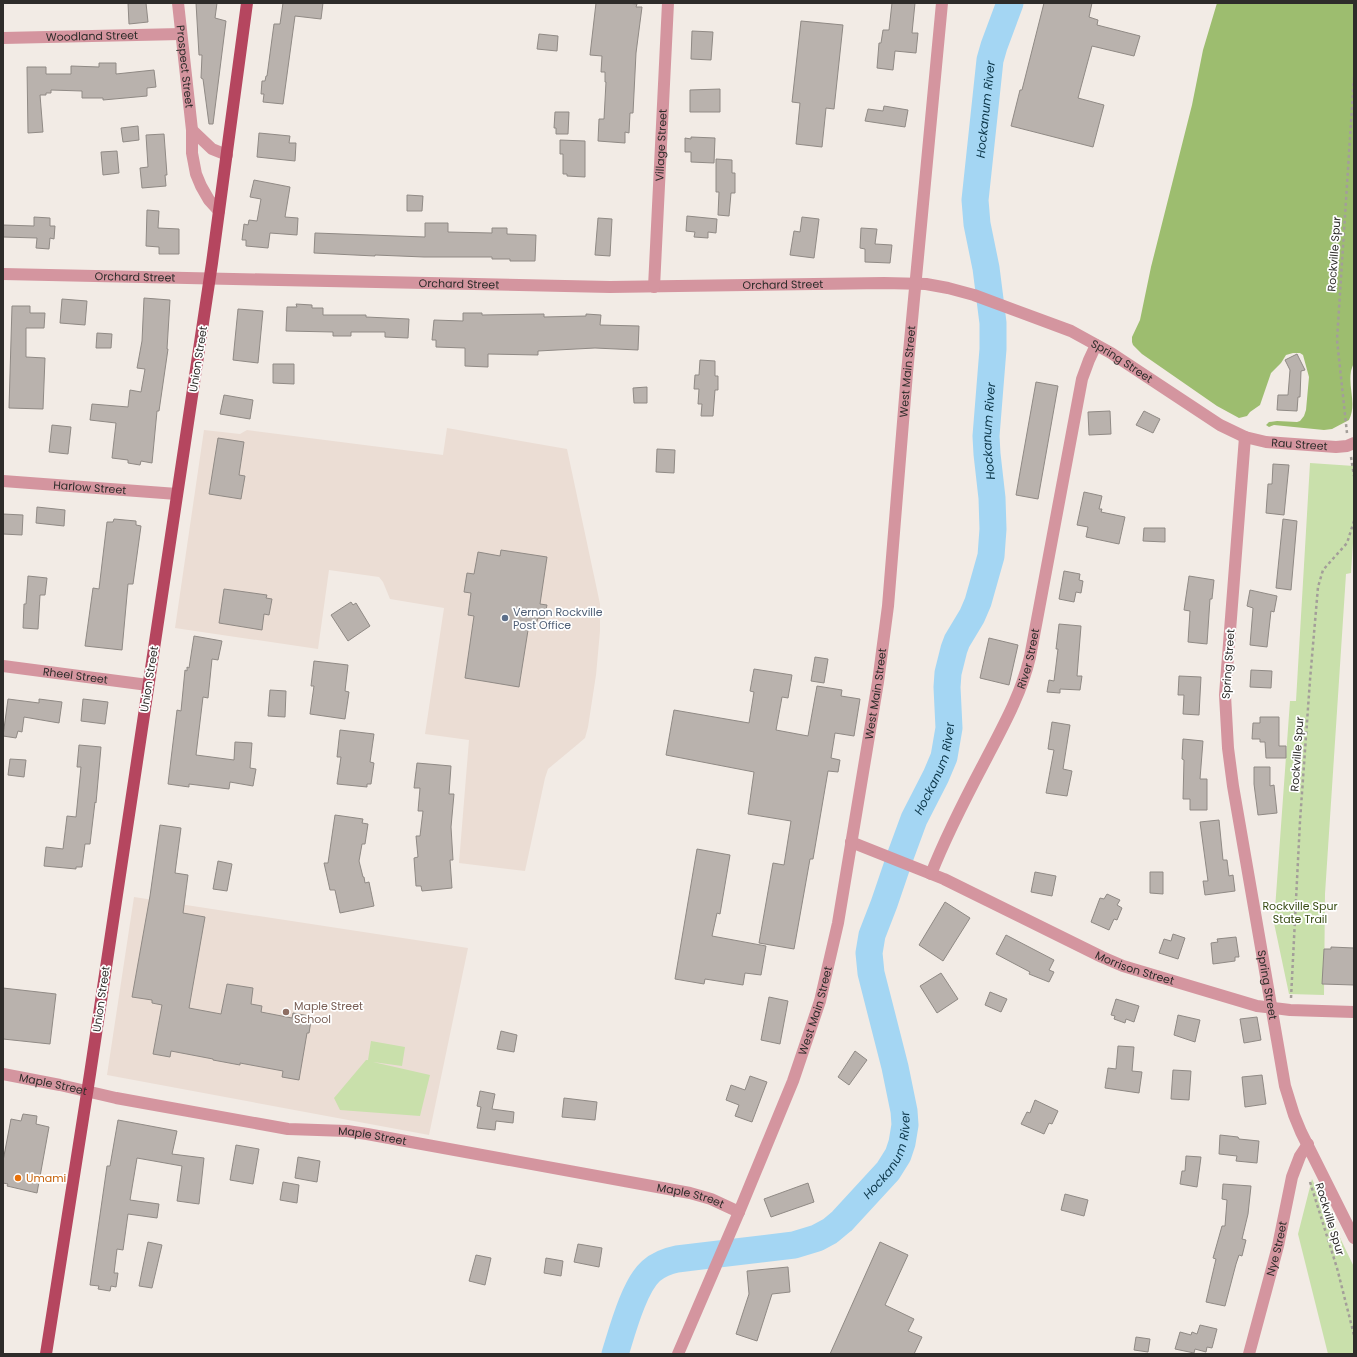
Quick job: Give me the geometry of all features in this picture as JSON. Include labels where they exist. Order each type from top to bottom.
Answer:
[{"type":"main road","name":"Union Street","points":[[46,1354],[88,1091],[220,211],[247,3]]},
{"type":"street","name":"Prospect Street","points":[[178,3],[192,130],[192,153],[198,181],[209,200],[220,211]]},
{"type":"street","name":"Village Street","points":[[654,287],[668,3]]},
{"type":"street","name":"West Main Street","points":[[678,1354],[728,1239],[790,1088],[820,1001],[838,922],[886,626],[906,380],[942,3]]},
{"type":"street","name":"Woodland Street","points":[[3,38],[181,34]]},
{"type":"street","points":[[192,130],[212,149],[227,155]]},
{"type":"street","name":"Orchard Street","points":[[3,274],[610,287],[884,283],[916,284]]},
{"type":"street","name":"Spring Street","points":[[916,284],[937,286],[965,293],[1071,331],[1131,366],[1220,425],[1245,437],[1227,671],[1225,716],[1233,786],[1288,1100],[1354,1238]]},
{"type":"street","name":"River Street","points":[[931,874],[949,834],[1013,708],[1024,680],[1030,657],[1082,379],[1096,345]]},
{"type":"street","name":"Rau Street","points":[[1245,437],[1266,442],[1336,447],[1347,446],[1351,438]]},
{"type":"street","name":"Harlow Street","points":[[3,481],[177,494]]},
{"type":"street","name":"Rheel Street","points":[[3,666],[148,685]]},
{"type":"street","points":[[851,842],[931,874]]},
{"type":"street","name":"Morrison Street","points":[[931,874],[963,888],[1112,961],[1241,1002],[1271,1008],[1354,1012]]},
{"type":"street","name":"Maple Street","points":[[3,1074],[116,1098],[288,1129],[348,1131],[367,1134],[660,1188],[699,1196],[739,1212]]},
{"type":"street","name":"Nye Street","points":[[1249,1354],[1278,1246],[1292,1177],[1298,1161],[1308,1144]]},
{"type":"path","name":"Rockville Spur","points":[[1351,438],[1337,340],[1354,76]]},
{"type":"path","points":[[1351,460],[1354,476]]},
{"type":"path","name":"Rockville Spur","points":[[1291,998],[1300,821],[1318,587],[1323,570],[1347,543],[1354,521]]},
{"type":"path","name":"Rockville Spur","points":[[1310,1178],[1312,1191],[1337,1268],[1354,1335]]},
{"type":"shaded area","points":[[447,428],[567,449],[600,604],[600,631],[596,675],[585,738],[548,769],[525,871],[459,863],[469,740],[425,734],[444,608],[390,599],[383,582],[379,577],[329,570],[318,649],[175,628],[204,430],[240,434],[247,430],[443,455]]},
{"type":"shaded area","name":"Maple Street School","points":[[134,897],[468,948],[429,1135],[107,1075]]},
{"type":"green space","points":[[1217,3],[1354,3],[1354,362],[1350,377],[1352,408],[1349,420],[1332,429],[1324,430],[1274,425],[1269,427],[1266,425],[1269,422],[1277,421],[1297,422],[1304,416],[1306,410],[1309,377],[1303,355],[1300,353],[1286,355],[1281,363],[1271,373],[1260,405],[1247,416],[1239,418],[1217,406],[1142,354],[1132,342],[1132,337],[1140,320],[1151,267],[1192,105],[1203,50]]},
{"type":"green space","name":"Rockville Spur State Trail","points":[[1310,463],[1354,466],[1354,528],[1351,573],[1346,574],[1325,894],[1324,995],[1289,994],[1274,923],[1290,701],[1296,701]]},
{"type":"green space","points":[[371,1041],[405,1047],[402,1066],[373,1062],[430,1075],[420,1116],[340,1110],[334,1098],[366,1060],[368,1060]]},
{"type":"green space","points":[[1312,1179],[1354,1267],[1354,1354],[1328,1354],[1298,1234]]},
{"type":"building","points":[[128,3],[146,3],[148,22],[129,24]]},
{"type":"building","points":[[196,3],[217,3],[215,18],[226,21],[213,124],[209,124],[203,79],[201,78],[202,55],[199,55]]},
{"type":"building","points":[[283,3],[323,3],[321,19],[295,16],[283,104],[263,102],[264,94],[261,94],[262,81],[265,81],[267,76],[274,24],[280,24]]},
{"type":"building","points":[[596,3],[626,3],[637,4],[636,7],[642,7],[636,53],[633,113],[630,113],[629,133],[625,132],[625,143],[598,141],[599,119],[604,119],[606,82],[605,72],[601,72],[602,56],[590,55]]},
{"type":"building","points":[[892,3],[915,3],[912,33],[918,33],[916,53],[895,51],[893,70],[877,68],[879,43],[881,43],[883,30],[889,30]]},
{"type":"building","points":[[1044,3],[1092,3],[1089,17],[1098,20],[1097,25],[1140,36],[1134,56],[1092,46],[1078,98],[1104,105],[1093,147],[1011,126],[1020,90],[1022,90]]},
{"type":"building","points":[[801,21],[843,25],[834,109],[826,108],[822,147],[796,144],[800,103],[792,102]]},
{"type":"building","points":[[692,31],[713,32],[711,60],[691,59]]},
{"type":"building","points":[[539,34],[558,36],[557,51],[537,49]]},
{"type":"building","points":[[99,63],[116,63],[116,74],[154,70],[156,87],[147,88],[147,96],[103,100],[103,98],[82,98],[82,91],[51,90],[51,93],[40,95],[43,132],[28,133],[27,67],[46,67],[46,74],[71,74],[71,66],[99,67]]},
{"type":"building","points":[[720,89],[720,112],[690,112],[690,90]]},
{"type":"building","points":[[884,106],[908,110],[905,127],[865,121],[868,109],[883,111]]},
{"type":"building","points":[[555,112],[569,112],[568,134],[556,134],[556,128],[554,128]]},
{"type":"building","points":[[138,126],[139,140],[123,142],[121,128]]},
{"type":"building","points":[[259,133],[290,136],[289,143],[296,143],[295,161],[257,157]]},
{"type":"building","points":[[164,134],[167,175],[165,175],[166,186],[142,188],[140,168],[148,167],[146,135]]},
{"type":"building","points":[[691,137],[715,138],[714,163],[691,162],[691,152],[685,152],[685,138],[691,139]]},
{"type":"building","points":[[560,140],[585,141],[585,177],[567,176],[567,174],[563,174],[563,154],[560,154]]},
{"type":"building","points":[[117,151],[119,173],[103,175],[101,152]]},
{"type":"building","points":[[716,159],[732,160],[732,173],[735,173],[735,193],[731,193],[729,216],[718,215],[719,192],[716,192]]},
{"type":"building","points":[[254,180],[290,187],[285,217],[298,218],[297,235],[270,233],[268,248],[246,246],[246,240],[242,240],[244,224],[248,225],[249,220],[257,221],[261,199],[250,197]]},
{"type":"building","points":[[407,195],[423,196],[422,211],[407,211]]},
{"type":"building","points":[[147,210],[159,211],[158,228],[179,229],[179,254],[159,254],[159,247],[146,246]]},
{"type":"building","points":[[687,216],[717,219],[716,233],[708,232],[708,238],[694,237],[695,232],[686,231]]},
{"type":"building","points":[[34,217],[50,218],[50,226],[55,226],[54,239],[50,238],[49,249],[36,248],[37,238],[3,237],[3,225],[34,226]]},
{"type":"building","points":[[802,217],[819,219],[814,258],[790,255],[794,231],[800,232]]},
{"type":"building","points":[[598,218],[612,219],[610,256],[595,255]]},
{"type":"building","points":[[425,223],[448,223],[448,232],[492,233],[492,228],[507,228],[507,234],[536,235],[535,261],[510,261],[510,259],[492,259],[492,257],[375,256],[314,253],[315,233],[425,237]]},
{"type":"building","points":[[861,228],[877,229],[875,244],[892,245],[890,263],[865,262],[865,249],[860,248]]},
{"type":"building","points":[[144,298],[170,300],[168,349],[159,411],[157,411],[152,463],[141,461],[140,465],[128,463],[128,460],[112,458],[116,423],[90,420],[92,404],[128,407],[130,390],[141,392],[145,369],[137,368],[142,341]]},
{"type":"building","points":[[62,299],[87,301],[85,325],[60,323]]},
{"type":"building","points":[[296,304],[312,305],[312,308],[323,308],[323,315],[366,315],[366,317],[409,319],[408,338],[385,337],[385,332],[351,332],[351,336],[333,336],[333,332],[286,331],[287,307],[297,307]]},
{"type":"building","points":[[12,306],[30,306],[30,313],[45,313],[44,328],[26,328],[26,357],[45,358],[43,409],[9,408]]},
{"type":"building","points":[[238,309],[263,311],[258,363],[233,360]]},
{"type":"building","points":[[463,313],[482,313],[482,315],[544,314],[544,317],[586,316],[586,314],[601,315],[600,325],[639,326],[638,350],[595,348],[538,351],[538,355],[488,354],[488,367],[465,366],[465,348],[436,347],[436,340],[432,340],[434,320],[463,321]]},
{"type":"building","points":[[97,333],[112,334],[111,348],[96,348]]},
{"type":"building","points":[[1297,354],[1305,370],[1301,371],[1300,397],[1298,397],[1297,411],[1277,410],[1278,395],[1288,395],[1290,370],[1285,360]]},
{"type":"building","points":[[700,360],[715,361],[715,376],[718,376],[718,390],[715,390],[713,416],[701,416],[702,404],[698,404],[699,389],[694,389],[695,375],[699,375]]},
{"type":"building","points":[[273,364],[294,364],[294,384],[273,383]]},
{"type":"building","points":[[1036,382],[1058,386],[1038,499],[1016,495]]},
{"type":"building","points":[[647,387],[647,403],[634,403],[633,388]]},
{"type":"building","points":[[224,395],[253,400],[250,419],[220,414]]},
{"type":"building","points":[[1110,411],[1111,434],[1089,435],[1088,412]]},
{"type":"building","points":[[1144,411],[1160,419],[1153,433],[1136,425]]},
{"type":"building","points":[[52,425],[71,427],[68,454],[49,452]]},
{"type":"building","points":[[218,438],[244,442],[239,475],[245,476],[241,499],[209,494]]},
{"type":"building","points":[[657,449],[675,450],[674,473],[656,472]]},
{"type":"building","points":[[1273,464],[1289,465],[1284,515],[1266,513],[1268,484],[1272,484]]},
{"type":"building","points":[[1084,492],[1102,496],[1099,509],[1102,509],[1101,512],[1125,517],[1119,544],[1086,537],[1088,527],[1077,525]]},
{"type":"building","points":[[37,507],[65,510],[64,526],[36,523]]},
{"type":"building","points":[[3,514],[23,515],[22,535],[3,534]]},
{"type":"building","points":[[114,519],[136,521],[136,525],[141,526],[133,584],[128,584],[122,650],[85,646],[93,588],[99,589],[107,522],[113,522]]},
{"type":"building","points":[[1283,519],[1297,521],[1291,590],[1276,588]]},
{"type":"building","points":[[1144,528],[1165,528],[1165,542],[1143,541]]},
{"type":"building","name":"Vernon Rockville Post Office","points":[[501,550],[547,557],[540,604],[547,605],[544,619],[538,618],[536,625],[529,624],[519,687],[465,678],[474,616],[468,615],[471,593],[464,592],[467,573],[474,574],[478,552],[500,556]]},
{"type":"building","points":[[1064,571],[1080,574],[1079,580],[1083,581],[1081,593],[1076,592],[1074,602],[1059,599]]},
{"type":"building","points":[[28,576],[47,578],[45,595],[40,595],[38,629],[23,628],[24,604],[26,604]]},
{"type":"building","points":[[1189,576],[1214,580],[1212,599],[1210,599],[1207,644],[1188,642],[1190,611],[1184,610]]},
{"type":"building","points":[[224,589],[267,595],[266,598],[272,599],[269,615],[264,614],[262,630],[219,623]]},
{"type":"building","points":[[1250,590],[1277,596],[1274,612],[1271,611],[1267,647],[1250,645],[1253,608],[1247,606]]},
{"type":"building","points":[[351,602],[353,605],[356,603],[370,626],[348,641],[331,615]]},
{"type":"building","points":[[1059,624],[1081,626],[1077,676],[1082,676],[1080,690],[1060,689],[1060,693],[1047,692],[1049,680],[1054,681]]},
{"type":"building","points":[[194,636],[222,641],[218,660],[212,659],[208,698],[203,697],[196,755],[234,760],[235,742],[252,743],[250,768],[256,769],[253,786],[230,782],[229,789],[189,784],[189,787],[168,784],[177,710],[181,711],[185,670],[187,671],[187,667],[189,668]]},
{"type":"building","points":[[989,638],[1018,645],[1009,685],[980,678]]},
{"type":"building","points":[[815,657],[828,659],[824,683],[811,681]]},
{"type":"building","points":[[314,661],[348,665],[345,691],[349,692],[345,719],[310,714],[314,686],[311,686]]},
{"type":"building","points":[[754,669],[792,675],[788,698],[782,697],[776,730],[808,736],[817,686],[842,690],[841,696],[860,699],[854,736],[835,733],[831,758],[840,760],[838,772],[828,771],[813,859],[810,859],[794,949],[759,943],[773,863],[784,865],[791,821],[748,814],[754,772],[666,755],[674,710],[749,723],[754,692],[750,691]]},
{"type":"building","points":[[1251,670],[1272,671],[1271,688],[1250,687]]},
{"type":"building","points":[[1179,676],[1201,677],[1199,715],[1183,714],[1184,695],[1178,695]]},
{"type":"building","points":[[270,690],[286,691],[285,717],[268,716]]},
{"type":"building","points":[[8,699],[39,703],[39,699],[62,702],[59,723],[24,717],[22,732],[18,731],[16,738],[3,736]]},
{"type":"building","points":[[83,699],[108,702],[105,724],[81,721]]},
{"type":"building","points":[[1260,717],[1279,717],[1279,746],[1286,746],[1286,758],[1266,758],[1265,742],[1260,742],[1260,739],[1252,739],[1253,723],[1260,723]]},
{"type":"building","points":[[1052,722],[1070,725],[1063,769],[1072,771],[1067,796],[1046,793],[1054,750],[1048,749]]},
{"type":"building","points":[[340,730],[374,734],[370,762],[374,763],[371,784],[367,784],[367,787],[337,784],[341,757],[337,757]]},
{"type":"building","points":[[1183,739],[1203,741],[1200,779],[1207,779],[1207,810],[1190,810],[1190,799],[1183,799]]},
{"type":"building","points":[[79,745],[101,747],[96,803],[95,802],[90,844],[85,844],[82,867],[76,867],[76,869],[44,866],[46,847],[63,849],[67,816],[76,817],[81,767],[77,767]]},
{"type":"building","points":[[10,759],[26,760],[24,777],[8,775]]},
{"type":"building","points":[[417,763],[451,766],[449,794],[454,794],[451,827],[453,860],[450,860],[452,888],[422,891],[421,886],[416,886],[414,858],[418,857],[416,836],[420,836],[423,811],[418,811],[420,788],[414,788]]},
{"type":"building","points":[[1254,767],[1270,767],[1270,786],[1274,785],[1277,813],[1258,815],[1254,784]]},
{"type":"building","points":[[335,815],[363,819],[362,823],[368,824],[365,844],[362,844],[359,861],[365,883],[369,882],[374,906],[340,913],[335,890],[330,890],[324,863],[328,863]]},
{"type":"building","points":[[1219,820],[1223,860],[1227,860],[1229,876],[1233,875],[1235,891],[1205,895],[1203,881],[1208,881],[1200,822]]},
{"type":"building","points":[[160,825],[181,828],[175,873],[188,875],[183,913],[205,917],[189,1008],[221,1014],[227,984],[253,988],[251,1004],[262,1006],[261,1012],[292,1018],[293,1013],[310,1016],[311,1021],[309,1033],[307,1033],[299,1080],[282,1077],[283,1071],[240,1063],[240,1065],[171,1051],[170,1057],[153,1054],[162,1005],[152,1003],[152,1000],[132,997],[150,896]]},
{"type":"building","points":[[697,849],[730,855],[720,914],[717,913],[712,936],[766,946],[761,975],[745,973],[743,985],[705,979],[704,984],[675,979]]},
{"type":"building","points":[[218,861],[232,864],[227,891],[213,889]]},
{"type":"building","points":[[1035,872],[1056,876],[1052,896],[1031,892]]},
{"type":"building","points":[[1150,872],[1163,872],[1163,894],[1150,893]]},
{"type":"building","points":[[1107,894],[1120,900],[1117,905],[1122,908],[1117,920],[1114,919],[1109,930],[1091,922],[1100,898],[1104,899]]},
{"type":"building","points":[[945,902],[970,918],[943,961],[919,945]]},
{"type":"building","points":[[1173,934],[1185,938],[1178,959],[1159,953],[1164,939],[1171,941]]},
{"type":"building","points":[[1006,935],[1054,960],[1049,970],[1054,972],[1049,982],[1029,974],[1030,972],[996,954]]},
{"type":"building","points":[[1236,937],[1239,957],[1235,957],[1235,961],[1213,964],[1211,943],[1218,942],[1217,939]]},
{"type":"building","points":[[1331,947],[1354,948],[1354,985],[1322,984],[1324,949],[1331,949]]},
{"type":"building","points":[[941,973],[958,999],[937,1013],[920,986]]},
{"type":"building","points":[[3,988],[56,994],[50,1044],[3,1039]]},
{"type":"building","points":[[990,992],[1007,999],[1001,1012],[985,1005]]},
{"type":"building","points":[[769,997],[788,1001],[780,1044],[761,1040]]},
{"type":"building","points":[[1116,999],[1139,1006],[1134,1022],[1126,1019],[1125,1023],[1114,1019],[1115,1016],[1111,1015]]},
{"type":"building","points":[[1178,1015],[1200,1020],[1195,1042],[1174,1035]]},
{"type":"building","points":[[1257,1017],[1261,1040],[1244,1043],[1240,1019]]},
{"type":"building","points":[[501,1031],[517,1035],[514,1052],[497,1049]]},
{"type":"building","points":[[1118,1046],[1134,1047],[1132,1071],[1142,1072],[1139,1093],[1105,1088],[1108,1068],[1116,1069]]},
{"type":"building","points":[[855,1051],[867,1060],[849,1085],[838,1077]]},
{"type":"building","points":[[1173,1070],[1191,1071],[1189,1100],[1171,1099]]},
{"type":"building","points":[[1262,1075],[1266,1104],[1245,1107],[1242,1077]]},
{"type":"building","points":[[750,1076],[767,1082],[752,1122],[735,1116],[739,1105],[726,1100],[731,1085],[745,1090]]},
{"type":"building","points":[[480,1091],[495,1094],[492,1109],[514,1112],[513,1123],[496,1121],[495,1130],[477,1128],[481,1107],[477,1106]]},
{"type":"building","points":[[564,1098],[597,1102],[595,1120],[562,1117]]},
{"type":"building","points":[[1035,1100],[1058,1111],[1052,1124],[1049,1123],[1044,1134],[1021,1124],[1027,1112],[1030,1113]]},
{"type":"building","points":[[23,1114],[37,1116],[36,1124],[49,1127],[37,1193],[7,1186],[8,1184],[3,1183],[3,1161],[11,1119],[21,1121]]},
{"type":"building","points":[[118,1120],[177,1131],[172,1154],[204,1158],[199,1204],[177,1201],[182,1166],[137,1158],[130,1200],[159,1204],[157,1218],[128,1214],[123,1250],[117,1249],[114,1273],[118,1273],[116,1287],[111,1286],[110,1291],[98,1289],[99,1286],[90,1285],[107,1166],[110,1166]]},
{"type":"building","points":[[1220,1135],[1259,1141],[1257,1163],[1236,1161],[1237,1156],[1219,1154]]},
{"type":"building","points":[[236,1145],[259,1149],[253,1184],[230,1180]]},
{"type":"building","points":[[1186,1156],[1201,1157],[1197,1187],[1180,1184],[1182,1171],[1185,1171]]},
{"type":"building","points":[[298,1157],[320,1161],[317,1182],[295,1178]]},
{"type":"building","points":[[283,1182],[299,1185],[297,1203],[280,1200]]},
{"type":"building","points":[[808,1183],[814,1202],[771,1217],[764,1199]]},
{"type":"building","points":[[1223,1184],[1251,1186],[1248,1214],[1242,1239],[1246,1240],[1242,1256],[1239,1255],[1236,1264],[1225,1306],[1206,1302],[1216,1259],[1213,1258],[1222,1226],[1225,1226],[1227,1200],[1222,1199]]},
{"type":"building","points":[[1065,1194],[1088,1200],[1084,1216],[1061,1210]]},
{"type":"building","points":[[148,1242],[162,1245],[152,1288],[139,1286]]},
{"type":"building","points":[[880,1242],[908,1255],[885,1305],[914,1319],[908,1331],[922,1337],[914,1354],[830,1354]]},
{"type":"building","points":[[578,1244],[602,1248],[599,1267],[574,1262]]},
{"type":"building","points":[[476,1255],[491,1258],[485,1285],[469,1281]]},
{"type":"building","points":[[546,1258],[563,1261],[561,1276],[544,1273]]},
{"type":"building","points":[[788,1267],[790,1292],[772,1294],[757,1341],[736,1334],[749,1294],[747,1271]]},
{"type":"building","points":[[1200,1325],[1217,1329],[1212,1348],[1207,1347],[1206,1352],[1195,1349],[1194,1353],[1175,1349],[1180,1332],[1191,1335],[1192,1332],[1197,1334]]},
{"type":"building","points":[[1136,1337],[1150,1339],[1148,1352],[1134,1350]]},
{"type":"waterway","name":"Hockanum River","points":[[615,1354],[634,1298],[639,1287],[651,1271],[663,1263],[677,1259],[794,1245],[817,1238],[830,1231],[842,1221],[888,1171],[898,1155],[902,1143],[905,1125],[904,1111],[895,1067],[871,973],[869,953],[872,935],[914,819],[944,757],[949,728],[947,687],[948,673],[957,641],[972,616],[978,602],[991,556],[993,529],[992,498],[986,436],[993,349],[993,323],[986,268],[977,224],[975,200],[990,60],[1010,3]]},
{"type":"place","name":"Vernon Rockville Post Office","points":[[505,618]]},
{"type":"place","name":"Maple Street School","points":[[286,1012]]},
{"type":"place","name":"Umami","points":[[18,1178]]}]
